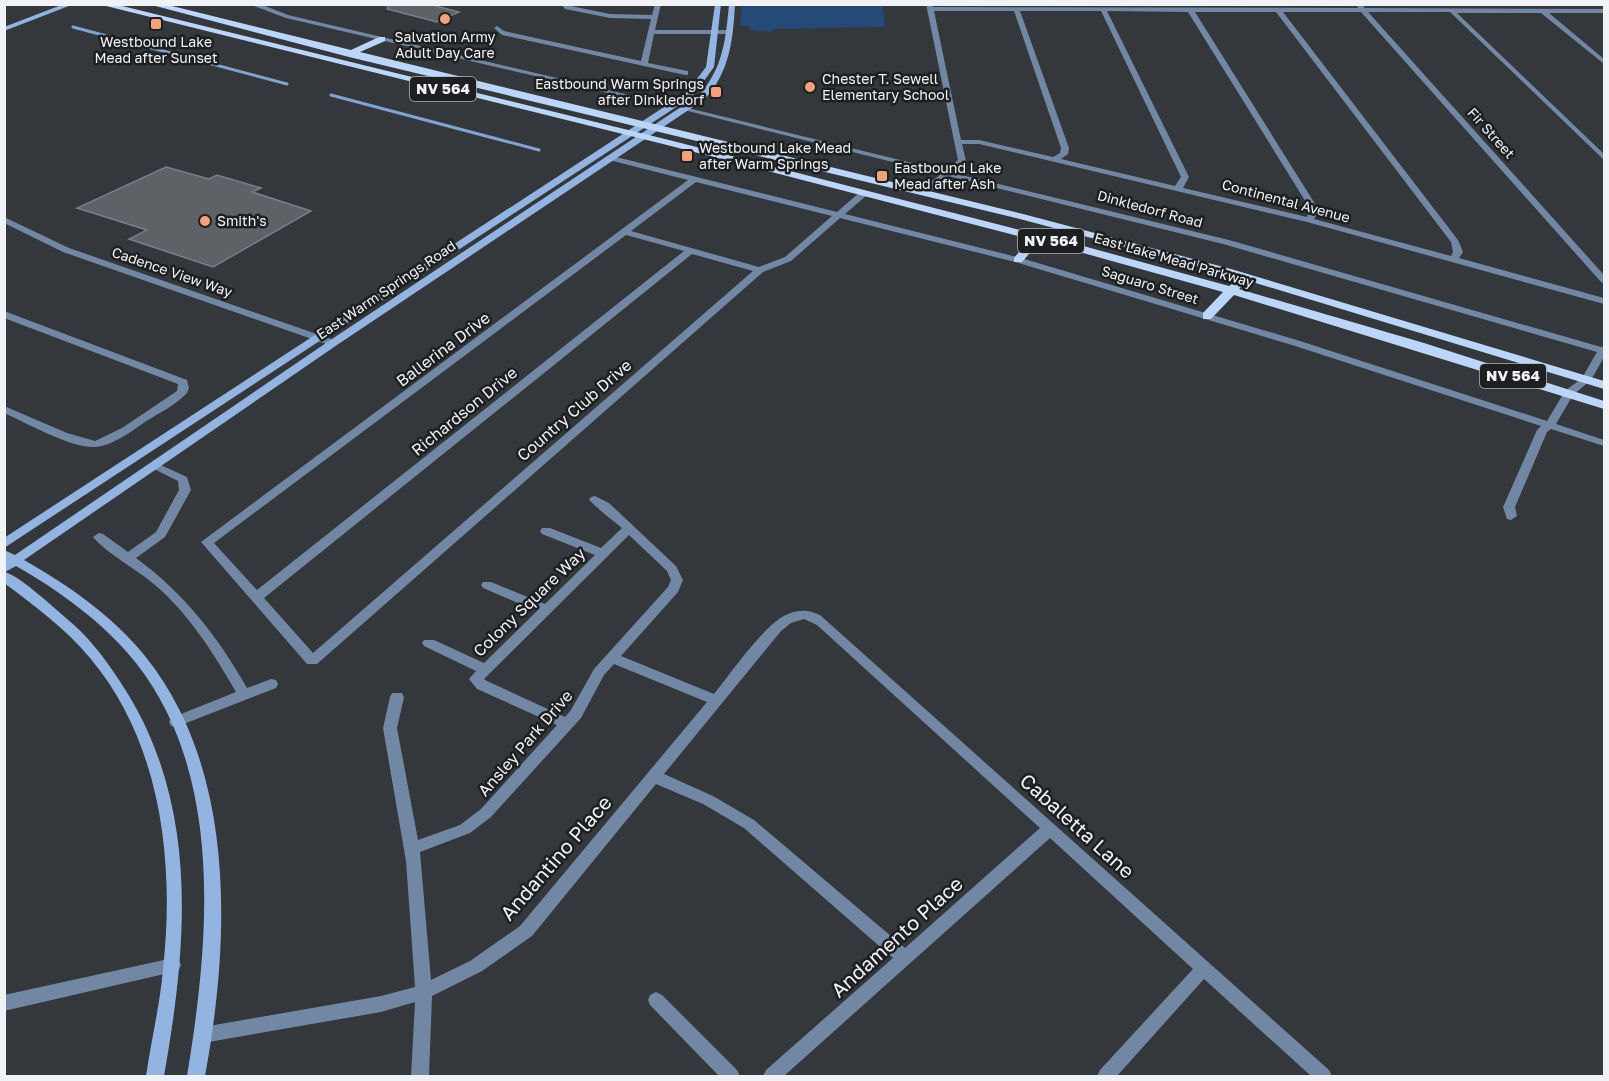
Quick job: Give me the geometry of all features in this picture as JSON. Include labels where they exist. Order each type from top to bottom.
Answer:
[{"type":"main road","points":[[4,22],[54,4]]},
{"type":"main road","points":[[4,29],[71,4]]},
{"type":"main road","name":"East Lake Mead Parkway","points":[[102,4],[1038,237],[1230,290],[1605,405]]},
{"type":"main road","name":"East Lake Mead Parkway","points":[[152,4],[923,193],[1227,272],[1605,385]]},
{"type":"main road","name":"East Warm Springs Road","points":[[4,544],[316,337],[690,94],[710,66],[718,4]]},
{"type":"main road","name":"East Warm Springs Road","points":[[8,561],[702,97],[720,77],[730,32],[732,4]]},
{"type":"main road","points":[[252,42],[289,44],[340,55],[352,54],[382,39]]},
{"type":"main road","points":[[358,68],[378,66],[420,77],[456,78]]},
{"type":"main road","points":[[1018,260],[1042,234],[1055,234],[1167,264],[1227,272]]},
{"type":"main road","points":[[449,250],[465,255]]},
{"type":"main road","points":[[1207,316],[1230,290],[1240,286],[1298,302],[1345,306]]},
{"type":"main road","points":[[8,561],[62,588],[105,624],[153,677],[176,722],[192,763],[204,808],[211,858],[214,910],[212,970],[196,1077]]},
{"type":"main road","points":[[4,576],[60,619],[96,656],[137,721],[150,754],[170,826],[177,909],[169,1004],[155,1077]]},
{"type":"street","points":[[252,4],[286,16],[672,106]]},
{"type":"street","points":[[564,4],[567,8],[610,16],[655,16]]},
{"type":"street","points":[[644,64],[658,4]]},
{"type":"street","points":[[923,193],[962,161],[930,7],[1277,9],[1360,7],[1450,10],[1605,10]]},
{"type":"street","name":"Fir Street","points":[[1360,7],[1605,280]]},
{"type":"street","points":[[1016,9],[1065,148],[1064,154],[1056,159]]},
{"type":"street","points":[[1103,9],[1185,177],[1179,187]]},
{"type":"street","points":[[1190,9],[1313,207],[1313,214],[1309,220]]},
{"type":"street","points":[[1277,9],[1455,242],[1458,252],[1453,260]]},
{"type":"street","points":[[1450,10],[1605,158]]},
{"type":"street","points":[[1542,10],[1605,62]]},
{"type":"street","points":[[497,28],[502,33],[685,73]]},
{"type":"street","points":[[652,32],[730,32]]},
{"type":"street","name":"Dinkledorf Road","points":[[684,109],[949,172],[1226,242],[1604,350]]},
{"type":"street","name":"Continental Avenue","points":[[957,142],[980,142],[1179,187],[1605,301]]},
{"type":"street","name":"Saguaro Street","points":[[612,158],[922,234],[1018,260],[1207,316],[1605,443]]},
{"type":"street","name":"Ballerina Drive","points":[[257,597],[207,542],[696,178]]},
{"type":"street","name":"Country Club Drive","points":[[257,597],[312,661],[760,270],[789,260],[863,194]]},
{"type":"street","name":"Cadence View Way","points":[[4,219],[66,249],[333,343]]},
{"type":"street","points":[[626,232],[760,270]]},
{"type":"street","name":"Richardson Drive","points":[[257,597],[691,250]]},
{"type":"street","points":[[4,314],[183,382],[184,388],[182,393],[113,438],[94,444],[75,440],[4,409]]},
{"type":"street","points":[[1511,516],[1509,507],[1542,430],[1551,425],[1569,393],[1586,380],[1604,350]]},
{"type":"street","points":[[127,559],[161,534],[185,490],[186,482],[180,476],[154,465]]},
{"type":"street","name":"Ansley Park Drive","points":[[412,849],[454,835],[475,823],[567,724],[583,705],[599,672],[674,589],[677,580],[672,569],[629,528],[595,500]]},
{"type":"street","name":"Colony Square Way","points":[[567,724],[482,685],[476,679],[629,528]]},
{"type":"street","points":[[546,531],[602,553]]},
{"type":"street","points":[[99,537],[164,586],[192,616],[219,652],[244,694]]},
{"type":"street","points":[[487,585],[545,609]]},
{"type":"street","name":"Andantino Place","points":[[203,1035],[381,1004],[424,992],[476,966],[526,931],[776,628],[789,618],[800,615]]},
{"type":"street","name":"Cabaletta Lane","points":[[800,615],[815,617],[822,622],[1323,1077]]},
{"type":"street","points":[[429,643],[484,669]]},
{"type":"street","points":[[612,658],[716,700]]},
{"type":"street","points":[[176,722],[271,684]]},
{"type":"street","points":[[397,698],[390,728],[412,849],[424,992],[420,1077]]},
{"type":"street","points":[[653,777],[708,800],[749,824],[905,958]]},
{"type":"street","name":"Andamento Place","points":[[772,1077],[1049,829]]},
{"type":"street","points":[[4,1003],[173,965]]},
{"type":"street","points":[[1106,1077],[1203,969]]},
{"type":"street","points":[[656,1000],[731,1077]]},
{"type":"shaded area","points":[[742,5],[882,5],[885,27],[773,29],[772,32],[749,30],[749,26],[740,26]]},
{"type":"building","points":[[388,4],[428,4],[459,12],[437,22],[387,9]]},
{"type":"building","name":"Smith's","points":[[166,167],[209,179],[217,175],[261,188],[252,192],[311,211],[213,267],[129,239],[147,230],[77,208]]},
{"type":"waterway","points":[[73,27],[287,84]]},
{"type":"waterway","points":[[331,95],[539,150]]},
{"type":"place","name":"Salvation Army Adult Day Care","points":[[445,19]]},
{"type":"place","name":"Westbound Lake Mead after Sunset","points":[[156,24]]},
{"type":"place","name":"Chester T. Sewell Elementary School","points":[[810,87]]},
{"type":"place","name":"Eastbound Warm Springs after Dinkledorf","points":[[716,92]]},
{"type":"place","name":"Westbound Lake Mead after Warm Springs","points":[[687,156]]},
{"type":"place","name":"Eastbound Lake Mead after Ash","points":[[882,176]]},
{"type":"place","name":"Smith's","points":[[205,221]]}]
